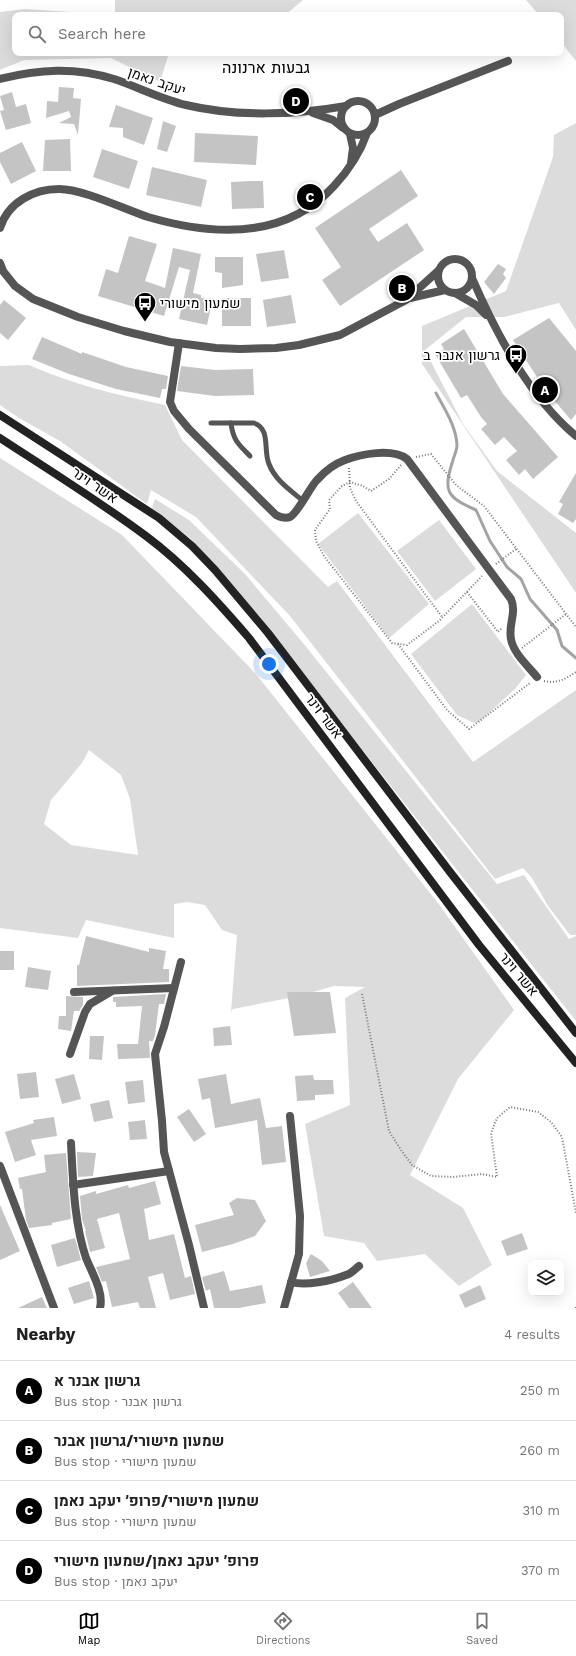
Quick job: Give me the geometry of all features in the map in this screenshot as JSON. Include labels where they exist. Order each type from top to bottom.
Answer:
[{"type":"main road","name":"אשר וינר","points":[[0,415],[159,518],[192,546],[215,570],[268,633],[450,872],[576,1033]]},
{"type":"main road","name":"אשר וינר","points":[[0,438],[100,503],[147,537],[218,603],[249,638],[479,946],[576,1063]]},
{"type":"street","points":[[375,115],[398,104],[508,61]]},
{"type":"street","name":"יעקב נאמן","points":[[0,79],[42,70],[79,71],[114,80],[157,96],[195,107],[236,112],[308,112],[346,106]]},
{"type":"street","points":[[0,228],[11,208],[24,197],[40,190],[60,189],[82,193],[149,217],[184,225],[239,230],[262,228],[285,221],[306,211],[325,196],[350,167],[362,148],[367,133],[374,125],[375,115],[373,110],[366,103],[355,101],[346,106],[341,114],[342,124],[347,131],[353,148],[350,167]]},
{"type":"street","name":"יעקב נאמן","points":[[308,112],[333,120],[347,131]]},
{"type":"street","points":[[347,131],[359,135],[367,133]]},
{"type":"street","points":[[406,300],[438,271],[444,262],[449,259],[457,259],[464,262],[472,273],[472,278],[492,323],[524,375],[542,400],[561,422],[576,436]]},
{"type":"street","points":[[0,263],[3,271],[15,286],[33,299],[101,324],[147,337],[179,343],[240,349],[276,348],[310,343],[330,338],[348,331],[406,300],[428,293],[445,290],[455,293],[476,305],[492,323]]},
{"type":"street","points":[[438,271],[438,281],[445,290]]},
{"type":"street","points":[[455,293],[465,290],[469,286],[472,278]]},
{"type":"street","points":[[179,343],[170,402],[174,411],[189,429],[276,515],[282,518],[290,517],[296,512],[302,500],[317,480],[329,468],[349,459],[369,454],[391,452],[400,454],[407,459],[511,599],[514,606],[511,639],[517,652],[537,677]]},
{"type":"street","points":[[180,962],[164,1027],[155,1054],[164,1152],[190,1245],[204,1308]]},
{"type":"street","points":[[74,992],[174,988]]},
{"type":"street","points":[[70,1054],[84,1012],[90,1004],[113,990]]},
{"type":"street","points":[[284,1308],[299,1254],[300,1216],[290,1116]]},
{"type":"street","points":[[71,1143],[73,1185],[79,1233],[86,1258],[100,1294],[100,1308]]},
{"type":"street","points":[[0,1166],[54,1308]]},
{"type":"street","points":[[73,1185],[169,1171]]},
{"type":"street","points":[[290,1282],[301,1284],[322,1281],[347,1275],[359,1266]]},
{"type":"lane","points":[[211,423],[254,423],[261,425],[265,431],[266,452],[269,465],[278,479],[302,500]]},
{"type":"lane","points":[[231,423],[233,436],[250,456]]},
{"type":"path","points":[[516,549],[489,570],[442,617],[407,646],[392,643],[324,556],[316,541],[315,530],[330,509],[329,500],[342,486],[350,482],[362,486],[370,491],[389,479],[407,459],[431,454],[456,486],[484,506],[576,627]]},
{"type":"path","points":[[349,459],[350,488],[356,501],[442,617]]},
{"type":"path","points":[[467,592],[498,632],[513,619]]},
{"type":"path","points":[[517,652],[566,614]]},
{"type":"path","points":[[398,644],[447,710],[469,729],[537,677]]},
{"type":"path","points":[[550,682],[566,679],[576,672]]},
{"type":"path","points":[[362,994],[389,1131],[412,1165],[431,1176],[453,1177],[482,1174],[497,1178],[492,1133],[497,1118],[510,1107],[538,1112],[551,1122],[562,1136],[576,1213]]},
{"type":"shaded area","points":[[115,0],[303,0],[289,12],[115,12]]},
{"type":"shaded area","points":[[526,0],[576,0],[576,61],[564,46],[564,12],[536,12]]},
{"type":"shaded area","points":[[25,9],[70,12],[12,12],[12,56],[168,56],[160,82],[111,58],[24,60],[0,70],[0,12]]},
{"type":"shaded area","points":[[576,123],[576,330],[559,303],[504,317],[466,317],[425,350],[463,424],[497,471],[576,533],[576,593],[422,364],[422,326],[506,291],[553,157],[554,135]]},
{"type":"shaded area","points":[[29,365],[96,389],[165,405],[182,440],[328,587],[337,581],[473,762],[576,690],[576,935],[570,935],[548,906],[532,878],[523,868],[495,879],[290,616],[196,517],[151,490],[147,504],[60,441],[19,418],[0,405],[0,366]]},
{"type":"shaded area","points":[[0,458],[122,535],[256,674],[438,903],[514,1010],[458,1079],[410,1175],[463,1208],[492,1265],[459,1286],[425,1254],[377,1261],[364,1243],[324,1236],[305,1124],[350,1105],[345,998],[365,987],[334,986],[299,996],[233,1009],[231,1012],[237,935],[222,930],[205,905],[187,902],[174,904],[174,938],[86,920],[78,938],[0,928]],"holes":[[[89,750],[121,775],[130,799],[138,855],[71,845],[44,824],[51,800],[82,763]]]},
{"type":"shaded area","points":[[155,499],[189,520],[245,574],[303,643],[497,884],[524,875],[569,939],[576,936],[576,1021],[234,587],[192,540],[152,508]]},
{"type":"shaded area","points":[[358,513],[429,604],[389,638],[318,544]]},
{"type":"shaded area","points":[[439,520],[476,569],[435,601],[397,551]]},
{"type":"shaded area","points":[[472,604],[526,675],[515,689],[479,722],[474,723],[457,715],[411,654]]},
{"type":"building","points":[[59,87],[74,88],[73,98],[81,99],[78,135],[74,124],[59,123],[71,117],[69,111],[46,118],[47,101],[58,102]]},
{"type":"building","points":[[12,92],[16,107],[26,104],[31,123],[6,130],[0,111],[4,110],[0,96]]},
{"type":"building","points":[[116,105],[153,118],[144,145],[123,137],[123,128],[109,127]]},
{"type":"building","points":[[163,121],[176,126],[167,152],[157,149]]},
{"type":"building","points":[[195,133],[258,136],[256,165],[194,162]]},
{"type":"building","points":[[70,139],[71,171],[43,171],[45,140]]},
{"type":"building","points":[[22,142],[36,171],[11,184],[0,162],[0,153]]},
{"type":"building","points":[[102,149],[138,161],[129,189],[93,177]]},
{"type":"building","points":[[152,167],[207,180],[201,207],[146,195]]},
{"type":"building","points":[[401,170],[418,196],[369,229],[378,242],[407,223],[424,250],[340,306],[322,280],[341,267],[315,228]]},
{"type":"building","points":[[263,181],[264,208],[232,209],[231,182]]},
{"type":"building","points":[[129,236],[157,244],[145,281],[165,288],[173,248],[201,254],[193,293],[201,295],[201,298],[213,298],[207,325],[179,319],[190,270],[179,267],[164,316],[98,296],[106,269],[118,273]]},
{"type":"building","points":[[284,250],[289,278],[261,282],[256,254]]},
{"type":"building","points":[[215,257],[243,257],[243,285],[222,288],[222,273],[215,272]]},
{"type":"building","points":[[498,264],[506,269],[503,274],[506,278],[494,294],[484,282]]},
{"type":"building","points":[[291,295],[296,323],[267,327],[263,300]]},
{"type":"building","points":[[222,298],[251,298],[251,326],[222,326]]},
{"type":"building","points":[[4,300],[26,318],[8,340],[0,333],[0,305]]},
{"type":"building","points":[[549,318],[576,351],[576,414],[571,420],[536,379],[537,377],[513,340]]},
{"type":"building","points":[[464,329],[503,394],[558,457],[533,479],[525,469],[519,475],[506,460],[517,451],[504,437],[495,445],[481,429],[487,424],[467,395],[461,398],[435,354],[444,349],[441,344]]},
{"type":"building","points":[[42,337],[82,354],[82,352],[126,367],[168,376],[166,389],[162,389],[160,398],[116,389],[69,374],[32,359]]},
{"type":"building","points":[[181,366],[215,370],[253,369],[254,395],[215,396],[177,391]]},
{"type":"building","points":[[576,473],[576,519],[573,523],[558,514],[563,504],[559,502]]},
{"type":"building","points":[[86,936],[149,952],[149,948],[166,951],[163,969],[169,969],[169,982],[77,986],[77,965],[79,965]]},
{"type":"building","points":[[0,951],[14,951],[14,970],[0,970]]},
{"type":"building","points":[[28,967],[51,971],[48,990],[25,987]]},
{"type":"building","points":[[287,992],[330,992],[336,1033],[294,1036]]},
{"type":"building","points":[[166,994],[164,1004],[159,1004],[153,1041],[149,1041],[150,1058],[118,1059],[117,1044],[138,1044],[142,1006],[116,1007],[116,1002],[113,1002],[113,997]]},
{"type":"building","points":[[66,996],[83,997],[83,1005],[79,1011],[74,1011],[71,1031],[58,1029],[59,1016],[66,1016]]},
{"type":"building","points":[[230,1026],[232,1045],[214,1046],[213,1028]]},
{"type":"building","points":[[90,1036],[104,1036],[102,1060],[89,1059]]},
{"type":"building","points":[[36,1072],[39,1097],[20,1099],[17,1074]]},
{"type":"building","points":[[74,1074],[81,1099],[62,1104],[55,1079]]},
{"type":"building","points":[[226,1074],[231,1104],[260,1098],[266,1128],[282,1126],[286,1162],[262,1165],[257,1120],[215,1128],[210,1098],[202,1100],[198,1079]]},
{"type":"building","points":[[313,1075],[314,1080],[333,1080],[334,1094],[315,1095],[315,1100],[297,1101],[295,1076]]},
{"type":"building","points":[[143,1080],[145,1102],[128,1104],[125,1082]]},
{"type":"building","points":[[109,1100],[113,1118],[94,1122],[90,1104]]},
{"type":"building","points":[[189,1109],[206,1134],[194,1142],[177,1117]]},
{"type":"building","points":[[54,1117],[57,1136],[31,1140],[36,1155],[15,1162],[5,1132],[34,1123],[33,1120]]},
{"type":"building","points":[[145,1120],[147,1139],[130,1140],[128,1122]]},
{"type":"building","points":[[77,1152],[96,1153],[93,1176],[78,1177]]},
{"type":"building","points":[[66,1153],[71,1219],[52,1223],[52,1225],[29,1228],[26,1220],[22,1189],[20,1189],[18,1178],[46,1172],[44,1155]]},
{"type":"building","points":[[155,1181],[161,1204],[144,1209],[149,1240],[174,1234],[185,1278],[191,1276],[195,1294],[170,1300],[163,1273],[148,1277],[156,1308],[140,1308],[138,1302],[112,1307],[106,1281],[102,1282],[96,1267],[130,1259],[119,1213],[97,1219],[105,1248],[90,1252],[82,1219],[80,1196],[96,1191],[96,1194],[128,1185],[129,1188]]},
{"type":"building","points":[[237,1198],[255,1200],[266,1221],[255,1236],[233,1244],[202,1252],[195,1225],[234,1215],[229,1203]]},
{"type":"building","points":[[0,1205],[20,1251],[0,1260]]},
{"type":"building","points":[[522,1233],[528,1249],[507,1256],[501,1241]]},
{"type":"building","points":[[75,1238],[81,1260],[57,1267],[51,1245]]},
{"type":"building","points":[[311,1254],[322,1261],[330,1271],[310,1277],[306,1263]]},
{"type":"building","points":[[224,1271],[230,1291],[262,1285],[266,1303],[239,1308],[214,1308],[210,1289],[206,1291],[202,1277]]},
{"type":"building","points":[[89,1281],[94,1298],[74,1304],[68,1288]]},
{"type":"building","points":[[353,1282],[372,1308],[349,1308],[338,1293]]},
{"type":"building","points":[[480,1285],[486,1299],[465,1308],[459,1295]]},
{"type":"building","points":[[42,1297],[47,1308],[18,1308]]},
{"type":"waterway","points":[[436,393],[450,418],[455,431],[457,445],[448,479],[450,492],[458,501],[476,510],[490,541],[507,567],[521,579],[530,599],[557,630],[562,646],[576,658]]},
{"type":"place","name":"פרופ׳ יעקב נאמן/שמעון מישורי","points":[[296,101]]},
{"type":"place","name":"שמעון מישורי/פרופ׳ יעקב נאמן","points":[[310,197]]},
{"type":"place","name":"שמעון מישורי/גרשון אבנר","points":[[402,288]]},
{"type":"place","name":"שמעון מישורי","points":[[145,322]]},
{"type":"place","name":"גרשון אנבר ב","points":[[516,374]]},
{"type":"place","name":"גרשון אבנר א","points":[[545,390]]},
{"type":"district","name":"גבעות ארנונה","points":[[266,67]]}]
